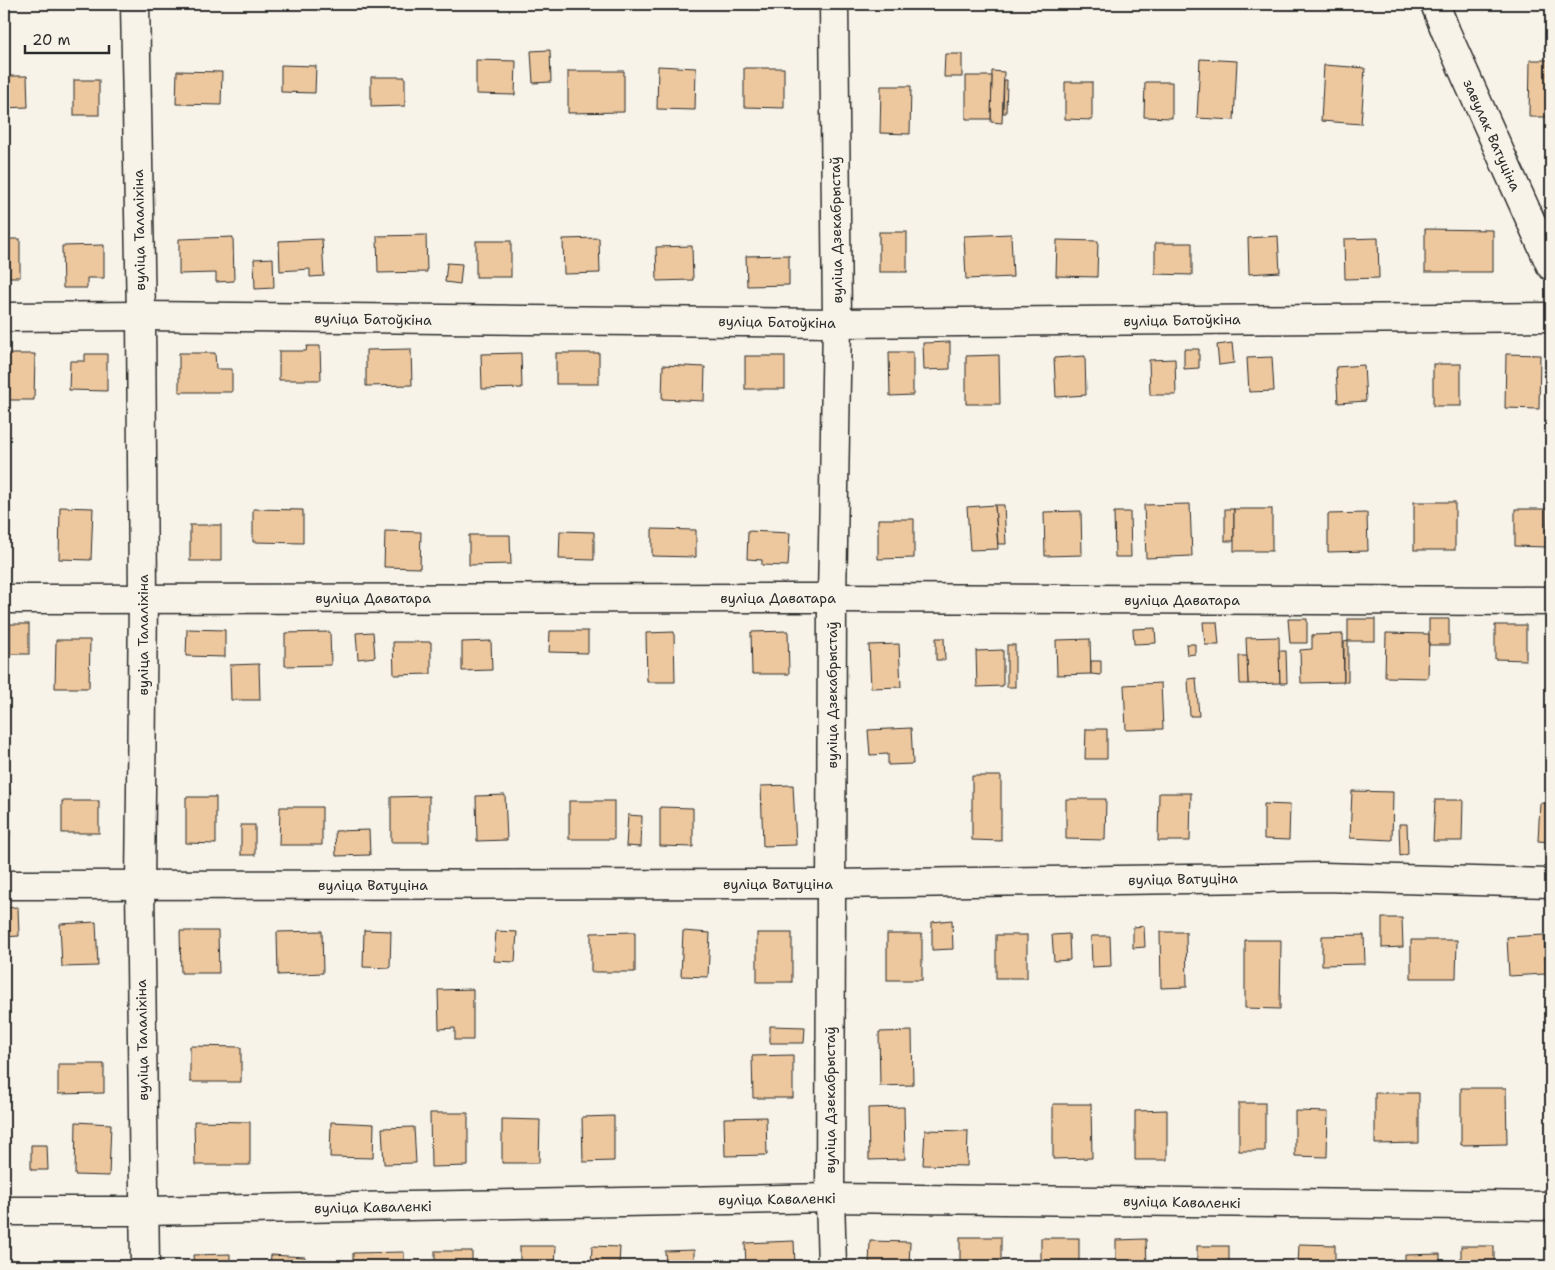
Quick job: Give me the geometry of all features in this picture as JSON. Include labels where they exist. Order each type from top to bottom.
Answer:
[{"type":"street","name":"вуліца Талаліхіна","points":[[135,4],[141,316],[143,598],[140,886],[145,1266]]},
{"type":"street","name":"вуліца Дзекабрыстаў","points":[[832,1266],[830,1198],[832,598],[837,323],[834,4]]},
{"type":"street","name":"завулак Ватуціна","points":[[1435,4],[1551,266]]},
{"type":"street","name":"вуліца Батоўкіна","points":[[4,317],[141,316],[837,323],[1551,317]]},
{"type":"street","name":"вуліца Даватара","points":[[4,599],[832,598],[1551,601]]},
{"type":"street","name":"вуліца Ватуціна","points":[[4,885],[831,884],[1322,877],[1551,884]]},
{"type":"street","name":"вуліца Каваленкі","points":[[4,1211],[144,1211],[830,1198],[1551,1206]]},
{"type":"building","points":[[550,50],[551,82],[533,83],[531,51]]},
{"type":"building","points":[[945,54],[962,54],[962,77],[944,77]]},
{"type":"building","points":[[1200,59],[1237,61],[1234,120],[1197,118]]},
{"type":"building","points":[[476,60],[516,61],[515,95],[476,94]]},
{"type":"building","points":[[1530,60],[1551,60],[1551,117],[1529,117]]},
{"type":"building","points":[[281,65],[316,66],[315,93],[281,92]]},
{"type":"building","points":[[1324,65],[1365,68],[1361,124],[1321,121]]},
{"type":"building","points":[[658,66],[696,68],[695,110],[657,109]]},
{"type":"building","points":[[744,68],[784,68],[784,108],[744,107]]},
{"type":"building","points":[[177,71],[222,72],[221,105],[176,104]]},
{"type":"building","points":[[568,71],[624,71],[624,112],[568,113]]},
{"type":"building","points":[[992,71],[1004,72],[1002,123],[991,122]]},
{"type":"building","points":[[4,76],[27,76],[28,107],[4,108]]},
{"type":"building","points":[[966,76],[992,76],[991,119],[966,119]]},
{"type":"building","points":[[371,77],[405,77],[405,106],[371,107]]},
{"type":"building","points":[[74,80],[99,80],[99,115],[74,115]]},
{"type":"building","points":[[1004,80],[1007,80],[1006,113],[1003,113]]},
{"type":"building","points":[[1065,82],[1092,82],[1092,120],[1065,119]]},
{"type":"building","points":[[1145,82],[1172,82],[1172,118],[1144,117]]},
{"type":"building","points":[[881,86],[911,86],[910,134],[880,133]]},
{"type":"building","points":[[1425,229],[1493,230],[1493,272],[1425,272]]},
{"type":"building","points":[[879,232],[907,232],[907,272],[879,272]]},
{"type":"building","points":[[1011,234],[1013,277],[966,279],[964,236]]},
{"type":"building","points":[[426,235],[427,272],[378,273],[377,236]]},
{"type":"building","points":[[1278,236],[1280,272],[1249,274],[1248,238]]},
{"type":"building","points":[[233,237],[234,281],[216,282],[216,273],[179,274],[179,239]]},
{"type":"building","points":[[599,238],[600,273],[564,274],[563,239]]},
{"type":"building","points":[[1378,238],[1379,278],[1345,279],[1344,239]]},
{"type":"building","points":[[4,239],[20,239],[20,277],[4,277]]},
{"type":"building","points":[[322,239],[324,276],[310,277],[310,269],[280,271],[279,241]]},
{"type":"building","points":[[1057,240],[1098,241],[1097,277],[1056,276]]},
{"type":"building","points":[[476,241],[511,241],[511,277],[476,277]]},
{"type":"building","points":[[1155,243],[1192,243],[1192,275],[1155,274]]},
{"type":"building","points":[[104,245],[104,278],[87,278],[87,288],[63,288],[62,246]]},
{"type":"building","points":[[692,246],[693,280],[657,281],[656,247]]},
{"type":"building","points":[[789,255],[789,285],[747,286],[746,256]]},
{"type":"building","points":[[273,258],[274,288],[255,289],[254,259]]},
{"type":"building","points":[[447,263],[462,264],[460,284],[445,282]]},
{"type":"building","points":[[950,342],[950,369],[924,370],[923,343]]},
{"type":"building","points":[[1232,343],[1234,363],[1219,365],[1217,345]]},
{"type":"building","points":[[307,346],[320,346],[321,380],[279,380],[279,351],[306,351]]},
{"type":"building","points":[[411,349],[412,385],[366,386],[366,350]]},
{"type":"building","points":[[1184,349],[1199,349],[1199,368],[1184,369]]},
{"type":"building","points":[[889,352],[913,352],[913,395],[890,396]]},
{"type":"building","points":[[179,353],[215,353],[216,369],[232,369],[232,392],[179,392]]},
{"type":"building","points":[[521,353],[522,388],[482,389],[481,354]]},
{"type":"building","points":[[556,353],[599,353],[599,384],[556,384]]},
{"type":"building","points":[[4,354],[35,354],[34,400],[4,400]]},
{"type":"building","points":[[85,354],[107,354],[107,391],[69,390],[70,361],[85,361]]},
{"type":"building","points":[[1506,354],[1540,355],[1539,409],[1505,408]]},
{"type":"building","points":[[999,355],[1000,404],[966,404],[966,356]]},
{"type":"building","points":[[745,356],[785,356],[785,389],[745,389]]},
{"type":"building","points":[[1085,356],[1086,395],[1056,397],[1054,358]]},
{"type":"building","points":[[1272,357],[1274,391],[1249,392],[1247,358]]},
{"type":"building","points":[[1175,359],[1176,395],[1150,395],[1149,360]]},
{"type":"building","points":[[1433,364],[1461,364],[1461,406],[1433,406]]},
{"type":"building","points":[[663,365],[705,367],[704,401],[662,399]]},
{"type":"building","points":[[1364,365],[1366,401],[1338,403],[1336,367]]},
{"type":"building","points":[[1414,502],[1455,502],[1455,550],[1414,550]]},
{"type":"building","points":[[1190,504],[1192,556],[1146,558],[1144,505]]},
{"type":"building","points":[[995,505],[998,549],[970,550],[967,507]]},
{"type":"building","points":[[995,505],[1004,505],[1006,544],[998,544]]},
{"type":"building","points":[[60,507],[93,508],[91,560],[59,559]]},
{"type":"building","points":[[253,509],[303,510],[303,543],[253,542]]},
{"type":"building","points":[[1225,509],[1234,509],[1234,541],[1225,541]]},
{"type":"building","points":[[1234,509],[1272,509],[1272,551],[1234,551]]},
{"type":"building","points":[[1515,509],[1547,509],[1546,547],[1515,546]]},
{"type":"building","points":[[1081,511],[1082,555],[1045,556],[1044,512]]},
{"type":"building","points":[[1114,512],[1130,512],[1131,557],[1115,557]]},
{"type":"building","points":[[1367,513],[1368,551],[1328,552],[1328,514]]},
{"type":"building","points":[[878,519],[914,519],[914,558],[878,559]]},
{"type":"building","points":[[190,525],[221,525],[221,561],[190,561]]},
{"type":"building","points":[[652,529],[696,530],[696,557],[652,556]]},
{"type":"building","points":[[385,531],[421,532],[420,568],[384,567]]},
{"type":"building","points":[[560,531],[594,532],[594,560],[559,559]]},
{"type":"building","points":[[748,531],[790,533],[788,566],[762,565],[762,560],[747,559]]},
{"type":"building","points":[[469,535],[510,535],[511,564],[469,565]]},
{"type":"building","points":[[1288,619],[1307,619],[1307,643],[1290,643]]},
{"type":"building","points":[[1348,619],[1375,619],[1375,641],[1348,641]]},
{"type":"building","points":[[1429,619],[1449,619],[1449,645],[1429,645]]},
{"type":"building","points":[[1203,622],[1217,622],[1219,645],[1205,645]]},
{"type":"building","points":[[10,624],[29,624],[29,654],[10,654]]},
{"type":"building","points":[[1495,625],[1526,625],[1526,660],[1495,659]]},
{"type":"building","points":[[1155,628],[1156,643],[1134,644],[1133,629]]},
{"type":"building","points":[[187,629],[225,630],[225,657],[186,656]]},
{"type":"building","points":[[550,631],[588,631],[588,653],[549,652]]},
{"type":"building","points":[[788,631],[789,674],[752,674],[751,632]]},
{"type":"building","points":[[330,632],[331,665],[285,666],[285,633]]},
{"type":"building","points":[[373,632],[375,657],[358,659],[356,633]]},
{"type":"building","points":[[674,632],[675,682],[647,682],[646,633]]},
{"type":"building","points":[[1386,633],[1429,634],[1428,678],[1385,677]]},
{"type":"building","points":[[1343,634],[1344,682],[1301,683],[1300,650],[1312,649],[1312,635]]},
{"type":"building","points":[[1279,637],[1280,683],[1248,684],[1246,638]]},
{"type":"building","points":[[936,638],[944,638],[945,660],[936,660]]},
{"type":"building","points":[[1090,639],[1091,674],[1057,675],[1056,640]]},
{"type":"building","points":[[56,640],[90,640],[89,688],[55,688]]},
{"type":"building","points":[[491,641],[492,670],[462,671],[462,642]]},
{"type":"building","points":[[1348,641],[1348,682],[1344,682],[1344,642]]},
{"type":"building","points":[[393,642],[431,642],[431,674],[394,675]]},
{"type":"building","points":[[899,644],[901,687],[871,688],[869,645]]},
{"type":"building","points":[[1186,644],[1195,644],[1195,654],[1187,655]]},
{"type":"building","points":[[1007,645],[1015,645],[1015,687],[1007,687]]},
{"type":"building","points":[[1003,650],[1003,686],[977,687],[976,651]]},
{"type":"building","points":[[1279,651],[1286,651],[1287,683],[1280,683]]},
{"type":"building","points":[[1239,656],[1247,656],[1248,684],[1240,684]]},
{"type":"building","points":[[1091,661],[1101,661],[1101,675],[1091,674]]},
{"type":"building","points":[[259,664],[260,700],[231,700],[230,665]]},
{"type":"building","points":[[1196,678],[1199,716],[1190,716],[1188,679]]},
{"type":"building","points":[[1161,683],[1163,729],[1126,730],[1124,685]]},
{"type":"building","points":[[911,728],[913,764],[888,765],[888,754],[870,755],[868,730]]},
{"type":"building","points":[[1086,729],[1107,729],[1107,759],[1085,759]]},
{"type":"building","points":[[972,776],[1001,776],[1001,841],[972,840]]},
{"type":"building","points":[[793,785],[796,845],[763,846],[761,786]]},
{"type":"building","points":[[1352,791],[1393,792],[1392,840],[1350,838]]},
{"type":"building","points":[[4,792],[10,792],[10,836],[4,836]]},
{"type":"building","points":[[1159,793],[1191,793],[1190,841],[1158,841]]},
{"type":"building","points":[[505,795],[507,840],[477,841],[476,796]]},
{"type":"building","points":[[429,796],[429,842],[391,842],[391,797]]},
{"type":"building","points":[[186,797],[216,797],[216,844],[186,843]]},
{"type":"building","points":[[1066,799],[1106,799],[1105,840],[1066,839]]},
{"type":"building","points":[[1435,800],[1463,800],[1462,841],[1433,841]]},
{"type":"building","points":[[62,801],[99,801],[99,833],[62,833]]},
{"type":"building","points":[[569,801],[614,801],[614,839],[569,839]]},
{"type":"building","points":[[1540,803],[1551,804],[1551,842],[1538,841]]},
{"type":"building","points":[[1264,804],[1290,805],[1289,840],[1264,839]]},
{"type":"building","points":[[280,807],[322,807],[322,845],[279,845]]},
{"type":"building","points":[[660,807],[693,808],[693,847],[660,846]]},
{"type":"building","points":[[628,815],[642,816],[641,847],[626,846]]},
{"type":"building","points":[[1399,824],[1407,824],[1408,854],[1400,856]]},
{"type":"building","points":[[241,825],[255,825],[255,855],[241,855]]},
{"type":"building","points":[[369,830],[370,855],[336,856],[335,831]]},
{"type":"building","points":[[18,907],[19,936],[4,937],[4,908]]},
{"type":"building","points":[[1382,918],[1402,918],[1403,947],[1382,948]]},
{"type":"building","points":[[952,920],[953,949],[932,950],[932,922]]},
{"type":"building","points":[[96,922],[98,966],[62,967],[60,924]]},
{"type":"building","points":[[1144,926],[1145,947],[1133,948],[1133,927]]},
{"type":"building","points":[[364,930],[391,931],[390,968],[363,967]]},
{"type":"building","points":[[180,931],[218,931],[219,973],[181,973]]},
{"type":"building","points":[[322,931],[323,973],[278,975],[277,932]]},
{"type":"building","points":[[496,931],[517,932],[515,962],[494,961]]},
{"type":"building","points":[[683,931],[710,933],[708,977],[681,976]]},
{"type":"building","points":[[635,932],[635,972],[591,972],[591,933]]},
{"type":"building","points":[[1160,932],[1186,932],[1187,987],[1161,988]]},
{"type":"building","points":[[757,933],[792,933],[792,982],[757,982]]},
{"type":"building","points":[[887,934],[922,934],[922,980],[887,980]]},
{"type":"building","points":[[1069,934],[1070,960],[1054,961],[1052,935]]},
{"type":"building","points":[[996,935],[1027,935],[1027,978],[996,978]]},
{"type":"building","points":[[1364,935],[1365,964],[1322,965],[1322,936]]},
{"type":"building","points":[[1544,935],[1546,974],[1509,976],[1507,937]]},
{"type":"building","points":[[1091,936],[1110,936],[1111,966],[1092,967]]},
{"type":"building","points":[[1245,940],[1281,940],[1280,1009],[1245,1008]]},
{"type":"building","points":[[1411,940],[1457,940],[1456,978],[1411,978]]},
{"type":"building","points":[[473,989],[473,1040],[455,1040],[455,1028],[439,1029],[438,990]]},
{"type":"building","points":[[770,1026],[805,1027],[804,1043],[770,1043]]},
{"type":"building","points":[[912,1031],[913,1085],[880,1086],[879,1032]]},
{"type":"building","points":[[190,1046],[241,1047],[241,1082],[190,1082]]},
{"type":"building","points":[[793,1055],[793,1098],[753,1098],[752,1056]]},
{"type":"building","points":[[58,1064],[104,1064],[104,1093],[58,1094]]},
{"type":"building","points":[[1461,1088],[1506,1088],[1507,1144],[1461,1145]]},
{"type":"building","points":[[1375,1093],[1419,1093],[1419,1143],[1375,1144]]},
{"type":"building","points":[[1239,1103],[1265,1103],[1265,1151],[1239,1151]]},
{"type":"building","points":[[1053,1104],[1091,1104],[1092,1158],[1053,1159]]},
{"type":"building","points":[[904,1107],[905,1159],[869,1160],[868,1108]]},
{"type":"building","points":[[1167,1110],[1167,1160],[1135,1160],[1135,1111]]},
{"type":"building","points":[[1295,1111],[1328,1112],[1327,1157],[1295,1156]]},
{"type":"building","points":[[430,1113],[468,1113],[468,1166],[431,1167]]},
{"type":"building","points":[[614,1116],[614,1161],[583,1162],[582,1117]]},
{"type":"building","points":[[766,1117],[767,1155],[725,1156],[724,1118]]},
{"type":"building","points":[[502,1119],[540,1120],[539,1163],[502,1163]]},
{"type":"building","points":[[194,1121],[250,1122],[250,1165],[195,1165]]},
{"type":"building","points":[[76,1122],[111,1124],[109,1176],[75,1175]]},
{"type":"building","points":[[331,1122],[374,1124],[373,1158],[330,1157]]},
{"type":"building","points":[[414,1127],[416,1163],[384,1164],[382,1128]]},
{"type":"building","points":[[925,1130],[968,1131],[967,1166],[923,1165]]},
{"type":"building","points":[[31,1145],[47,1145],[48,1170],[31,1170]]},
{"type":"building","points":[[960,1237],[1001,1237],[1001,1266],[960,1266]]},
{"type":"building","points":[[1041,1238],[1079,1238],[1079,1266],[1041,1266]]},
{"type":"building","points":[[1146,1239],[1147,1266],[1116,1266],[1116,1240]]},
{"type":"building","points":[[794,1241],[795,1266],[746,1266],[745,1243]]},
{"type":"building","points":[[870,1241],[910,1242],[909,1266],[869,1266]]},
{"type":"building","points":[[1299,1244],[1335,1245],[1335,1266],[1298,1266]]},
{"type":"building","points":[[520,1246],[556,1246],[555,1266],[520,1266]]},
{"type":"building","points":[[592,1246],[620,1247],[619,1266],[591,1266]]},
{"type":"building","points":[[1197,1246],[1229,1246],[1229,1266],[1197,1266]]},
{"type":"building","points":[[1461,1246],[1494,1246],[1494,1266],[1461,1266]]},
{"type":"building","points":[[694,1250],[694,1266],[666,1266],[665,1251]]},
{"type":"building","points":[[435,1251],[472,1251],[472,1266],[435,1266]]},
{"type":"building","points":[[404,1252],[404,1266],[353,1266],[353,1253]]},
{"type":"building","points":[[230,1254],[230,1266],[194,1266],[193,1255]]},
{"type":"building","points":[[1440,1254],[1440,1266],[1405,1266],[1405,1255]]},
{"type":"building","points":[[271,1255],[305,1257],[304,1266],[270,1266]]}]
